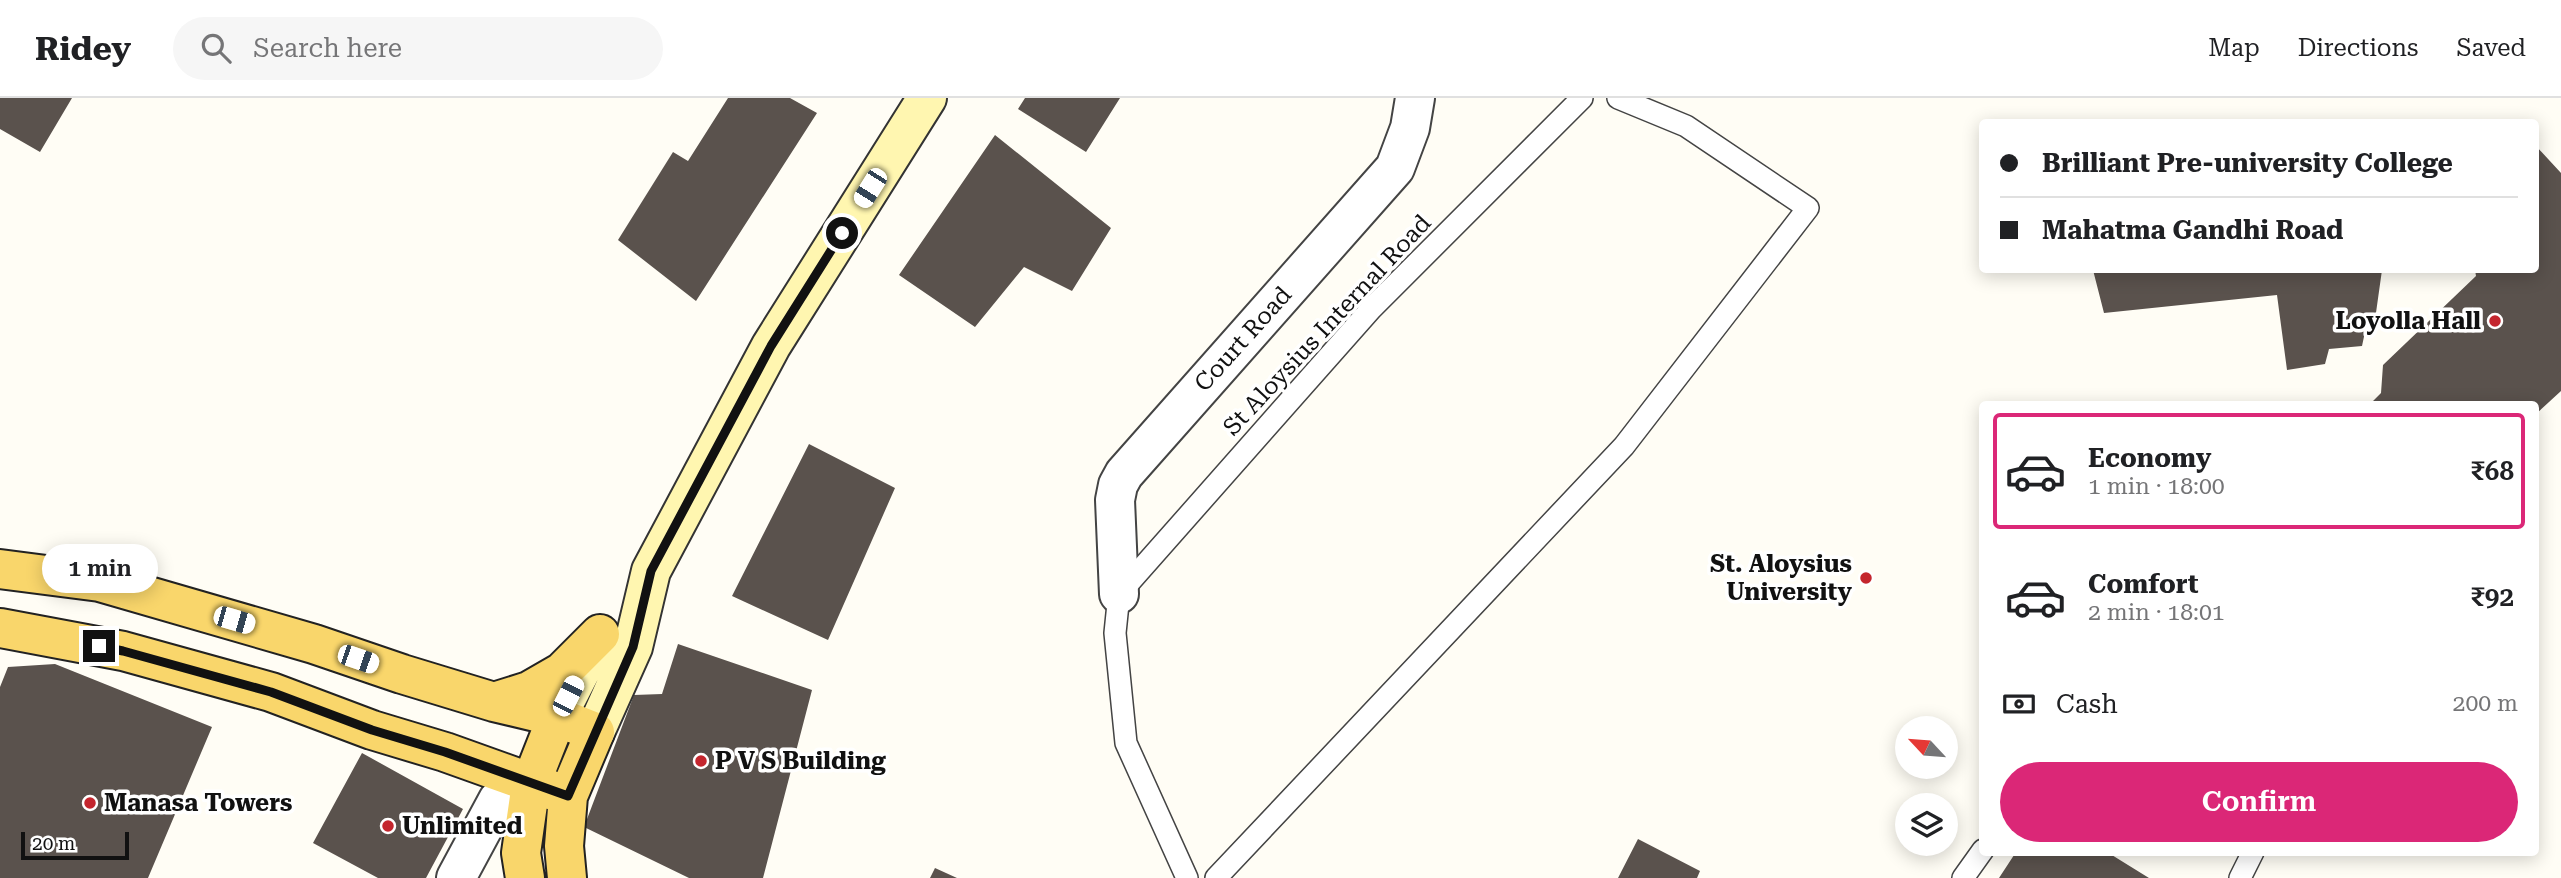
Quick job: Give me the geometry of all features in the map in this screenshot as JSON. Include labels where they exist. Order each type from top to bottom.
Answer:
[{"type":"main road","points":[[494,702],[529,691],[562,672],[600,634],[651,571],[771,346],[927,98]]},
{"type":"main road","points":[[0,569],[100,582],[314,644],[494,702],[557,717],[595,732]]},
{"type":"main road","points":[[567,878],[564,846],[568,796],[633,647],[651,571]]},
{"type":"main road","points":[[0,628],[123,651],[244,684],[372,730],[462,758],[514,791],[568,796]]},
{"type":"main road","points":[[524,862],[514,791],[557,717],[600,634]]},
{"type":"street","name":"Court Road","points":[[1119,594],[1115,500],[1124,474],[1395,168],[1410,128],[1415,98]]},
{"type":"street","points":[[456,878],[514,791]]},
{"type":"lane","name":"St Aloysius Internal Road","points":[[1119,594],[1371,309],[1581,98]]},
{"type":"lane","points":[[1216,878],[1624,446],[1808,208],[1686,126],[1618,98]]},
{"type":"lane","points":[[1119,594],[1115,633],[1126,743],[1187,878]]},
{"type":"lane","points":[[1963,878],[1979,856]]},
{"type":"lane","points":[[2240,878],[2251,856]]},
{"type":"building","points":[[0,98],[72,98],[40,152],[0,129]]},
{"type":"building","points":[[728,98],[790,98],[817,113],[696,301],[618,240],[673,152],[688,161]]},
{"type":"building","points":[[1025,98],[1120,98],[1086,152],[1018,109]]},
{"type":"building","points":[[995,135],[1111,228],[1072,291],[1024,267],[975,327],[899,275]]},
{"type":"building","name":"Loyolla Hall","points":[[2539,149],[2561,173],[2561,391],[2539,411],[2539,401],[2373,401],[2381,393],[2383,365],[2476,276],[2476,273],[2539,273]]},
{"type":"building","points":[[2094,273],[2382,273],[2373,334],[2365,332],[2362,346],[2329,349],[2325,364],[2287,370],[2277,295],[2104,313]]},
{"type":"building","points":[[809,444],[895,488],[828,640],[732,596]]},
{"type":"building","name":"P V S Building","points":[[678,644],[812,690],[763,878],[689,878],[584,827],[634,695],[662,694]]},
{"type":"building","name":"Manasa Towers","points":[[55,664],[212,727],[148,878],[0,878],[0,687],[8,667]]},
{"type":"building","name":"Unlimited","points":[[362,753],[463,809],[426,878],[378,878],[313,843]]},
{"type":"building","points":[[1638,839],[1700,871],[1697,878],[1618,878]]},
{"type":"building","points":[[2013,856],[2113,856],[2149,878],[1999,878]]},
{"type":"building","points":[[935,868],[957,878],[930,878]]},
{"type":"place","name":"Loyolla Hall","points":[[2495,321]]},
{"type":"place","name":"St. Aloysius University","points":[[1866,578]]},
{"type":"place","name":"P V S Building","points":[[701,761]]},
{"type":"place","name":"Manasa Towers","points":[[90,803]]},
{"type":"place","name":"Unlimited","points":[[388,826]]},
{"type":"route","points":[[99,646],[271,692],[372,730],[445,752],[568,796],[633,647],[651,571],[771,346],[842,233]]}]
